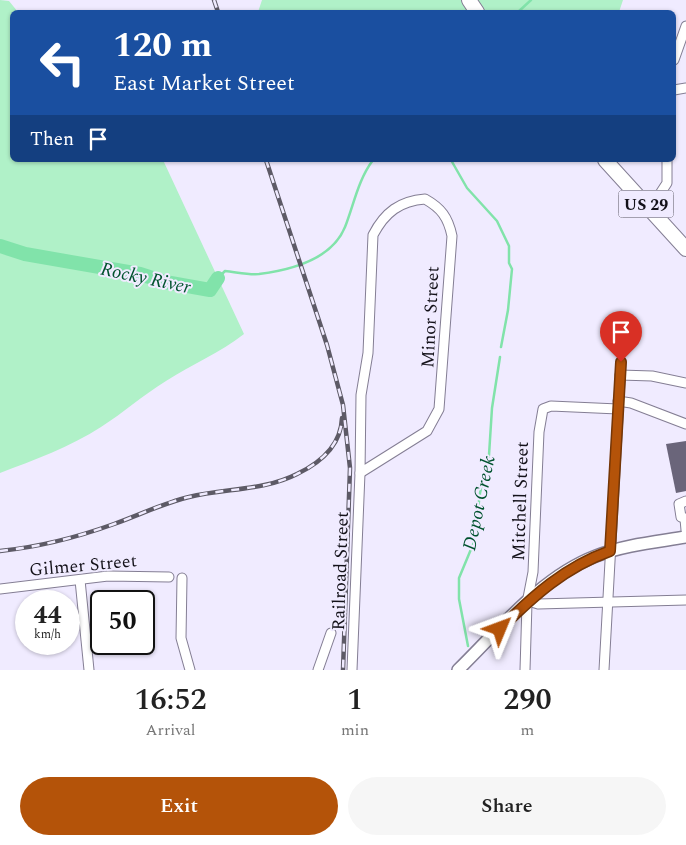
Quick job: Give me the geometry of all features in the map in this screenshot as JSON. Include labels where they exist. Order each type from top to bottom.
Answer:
[{"type":"highway","name":"US 29","points":[[607,162],[686,249]]},
{"type":"main road","points":[[458,670],[528,601],[548,584],[576,566],[610,551],[686,537]]},
{"type":"street","points":[[676,54],[686,26]]},
{"type":"street","points":[[650,209],[667,183],[667,162]]},
{"type":"street","name":"Minor Street","points":[[425,199],[439,207],[448,221],[452,236],[439,409],[427,431],[360,473],[361,394],[368,353],[373,235],[380,221],[395,207],[413,200],[425,199]]},
{"type":"street","points":[[604,670],[621,362]]},
{"type":"street","points":[[620,375],[652,376],[686,383]]},
{"type":"street","points":[[618,405],[632,403],[686,424]]},
{"type":"street","name":"Mitchell Street","points":[[525,670],[528,601],[533,572],[539,432],[543,409],[551,406],[618,405]]},
{"type":"street","name":"Railroad Street","points":[[352,670],[360,473]]},
{"type":"street","points":[[686,501],[679,504],[681,517],[685,519],[686,530]]},
{"type":"street","name":"Gilmer Street","points":[[0,589],[108,576],[170,577]]},
{"type":"street","points":[[182,578],[181,638],[190,670]]},
{"type":"street","points":[[80,580],[89,670]]},
{"type":"street","points":[[528,601],[538,604],[686,600]]},
{"type":"street","points":[[318,670],[331,633]]},
{"type":"green space","points":[[0,0],[9,1],[16,10],[10,10],[10,162],[164,162],[244,334],[158,386],[109,422],[77,441],[0,473]]},
{"type":"green space","points":[[262,0],[623,0],[620,10],[259,10]]},
{"type":"building","points":[[686,441],[686,491],[676,493],[666,444]]},
{"type":"waterway","name":"Rocky River","points":[[520,10],[531,0]]},
{"type":"waterway","name":"Rocky River","points":[[218,278],[225,271],[246,274],[271,272],[297,266],[321,255],[339,238],[345,227],[360,184],[372,162]]},
{"type":"waterway","name":"Depot Creek","points":[[452,162],[467,188],[497,221],[509,246],[509,263],[512,269],[508,310],[501,347]]},
{"type":"waterway","name":"Rocky River","points":[[0,246],[25,254],[140,274],[165,282],[210,290],[218,278]]},
{"type":"waterway","name":"Depot Creek","points":[[468,646],[459,599],[459,578],[474,542],[480,493],[489,455],[492,408],[500,357]]},
{"type":"railway","points":[[214,0],[217,10]]},
{"type":"railway","points":[[267,162],[327,345],[343,405],[350,468],[343,670]]},
{"type":"railway","points":[[0,551],[29,547],[72,537],[189,497],[284,480],[305,470],[328,452],[338,437],[342,418]]},
{"type":"route","points":[[500,629],[548,584],[594,556],[610,551],[621,362]]}]
